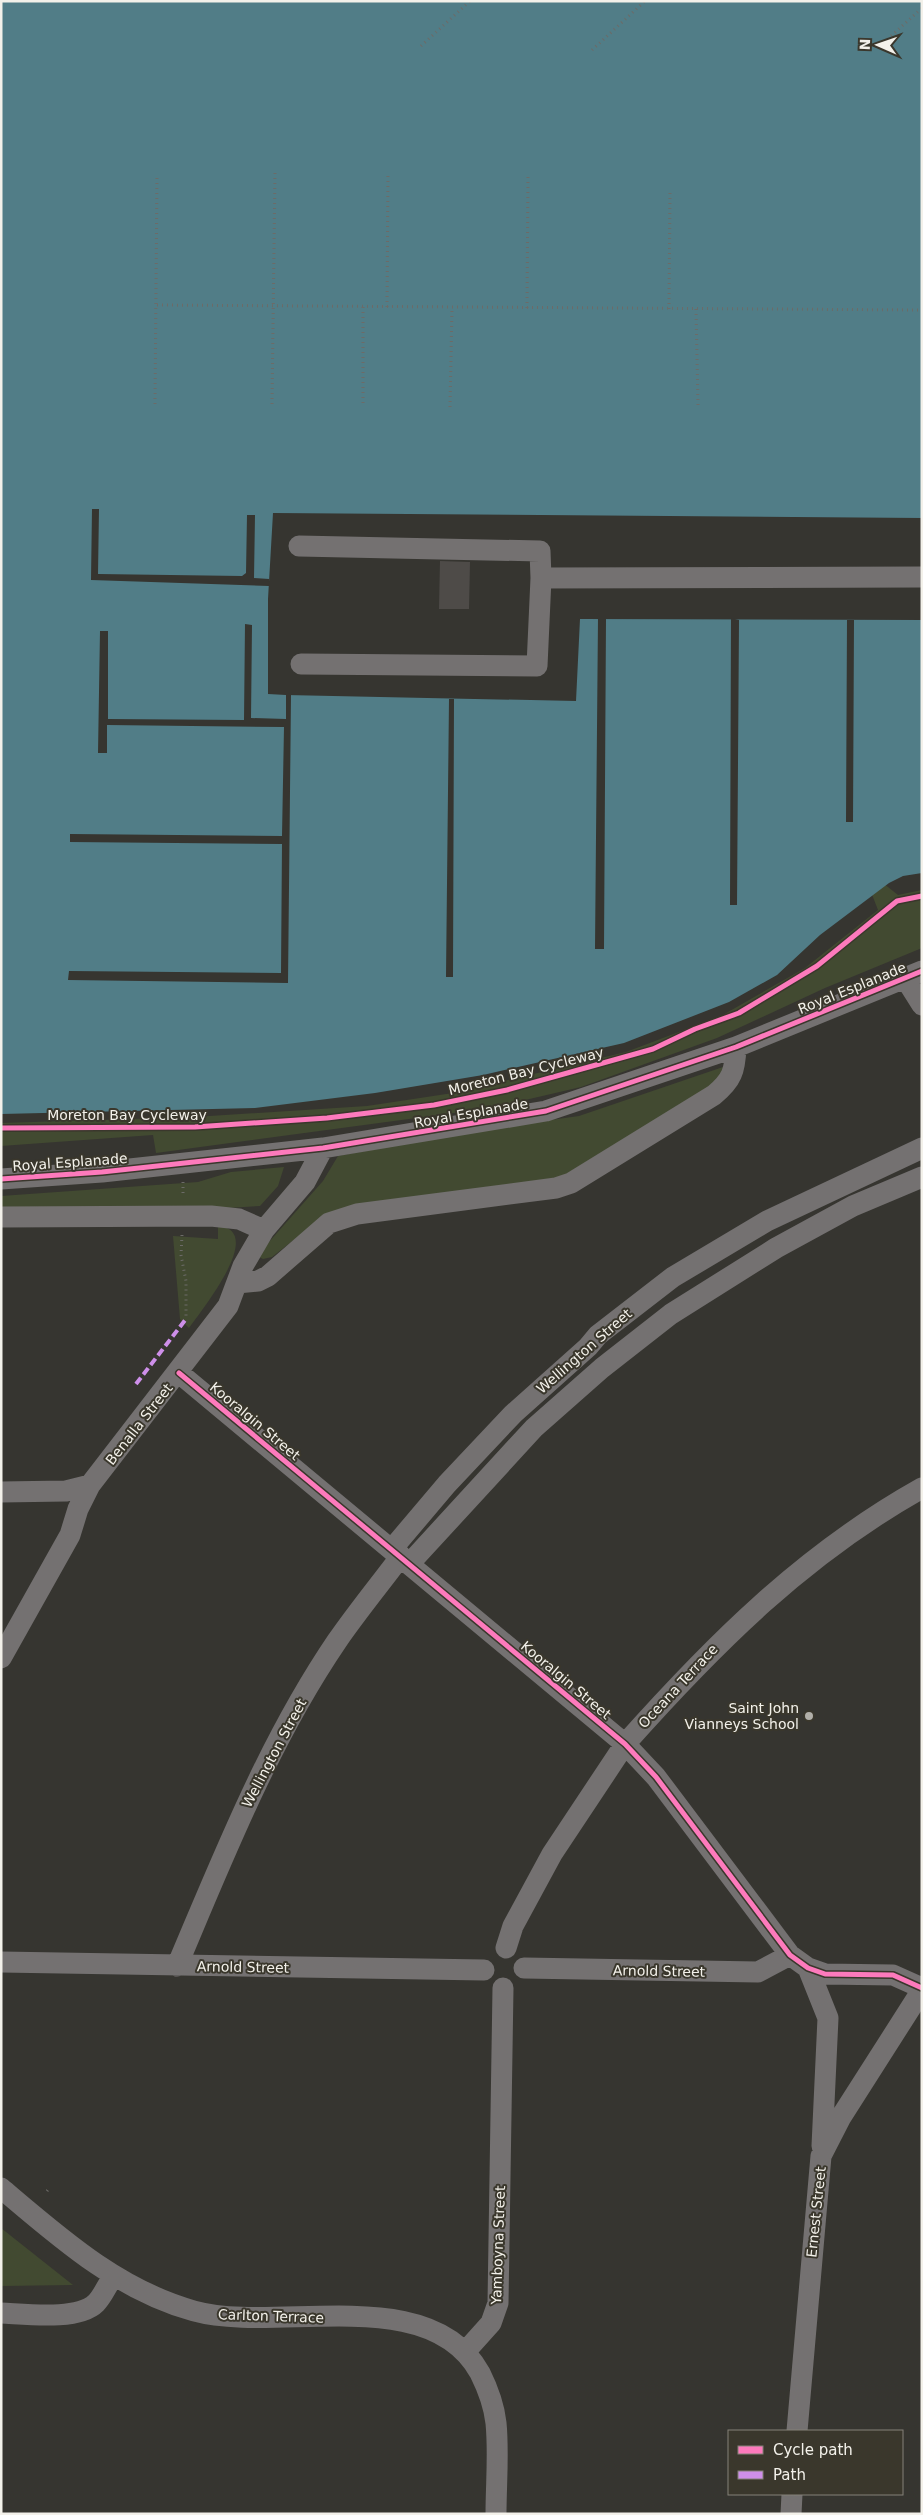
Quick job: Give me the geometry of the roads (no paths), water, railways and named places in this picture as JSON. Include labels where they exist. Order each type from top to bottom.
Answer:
[{"type":"street","points":[[300,546],[540,551],[542,578],[537,666],[302,664]]},
{"type":"street","points":[[542,578],[922,576]]},
{"type":"street","points":[[913,975],[922,1005]]},
{"type":"street","name":"Royal Esplanade","points":[[1,1179],[182,1164],[323,1148],[546,1111],[736,1047],[913,975]]},
{"type":"street","points":[[237,1283],[258,1281],[268,1276],[329,1223],[357,1214],[556,1188],[571,1183],[714,1095],[728,1084],[735,1066],[736,1047]]},
{"type":"street","name":"Benalla Street","points":[[1,1658],[70,1535],[78,1509],[90,1485],[179,1373],[228,1306],[243,1266],[264,1230],[305,1182],[323,1148]]},
{"type":"street","name":"Wellington Street","points":[[177,1966],[246,1803],[297,1708],[337,1641],[401,1556],[447,1484],[513,1414],[598,1335],[673,1277],[767,1221],[922,1148]]},
{"type":"street","name":"Wellington Street","points":[[401,1556],[534,1428],[602,1368],[671,1314],[776,1248],[853,1206],[922,1177]]},
{"type":"street","points":[[1,1217],[211,1216],[239,1219],[264,1230]]},
{"type":"street","name":"Kooralgin Street","points":[[179,1373],[625,1744],[656,1777],[790,1956],[808,1968],[825,1974],[893,1975],[922,1989]]},
{"type":"street","points":[[1,1492],[66,1492],[90,1485]]},
{"type":"street","name":"Oceana Terrace","points":[[506,1948],[511,1931],[552,1854],[625,1744],[705,1656],[750,1612],[816,1556],[880,1511],[922,1488]]},
{"type":"street","points":[[506,1948],[518,1955],[524,1968],[519,1982],[510,1988],[491,1985],[484,1970],[486,1960],[490,1954],[499,1949],[506,1948]]},
{"type":"street","name":"Arnold Street","points":[[524,1968],[758,1972],[790,1956]]},
{"type":"street","name":"Arnold Street","points":[[1,1962],[484,1970]]},
{"type":"street","points":[[808,1968],[828,2018],[821,2156]]},
{"type":"street","name":"Yamboyna Street","points":[[465,2352],[491,2324],[498,2303],[503,1988]]},
{"type":"street","name":"Ernest Street","points":[[797,2430],[821,2156],[840,2117],[922,1989]]},
{"type":"street","name":"Carlton Terrace","points":[[1,2188],[44,2225],[113,2277],[169,2303],[217,2316],[371,2318],[408,2322],[438,2333],[465,2352]]},
{"type":"street","points":[[1,2314],[79,2312],[95,2304],[113,2277]]},
{"type":"street","points":[[465,2352],[488,2390],[496,2423],[496,2514]]},
{"type":"street","points":[[791,2514],[792,2495]]},
{"type":"water","points":[[1,1],[922,1],[922,518],[273,513],[268,599],[268,694],[576,701],[580,619],[922,620],[922,873],[903,876],[889,883],[820,935],[777,975],[729,1002],[624,1043],[483,1075],[375,1093],[255,1108],[1,1114]]},
{"type":"place","name":"Saint John Vianneys School","points":[[809,1716]]}]
